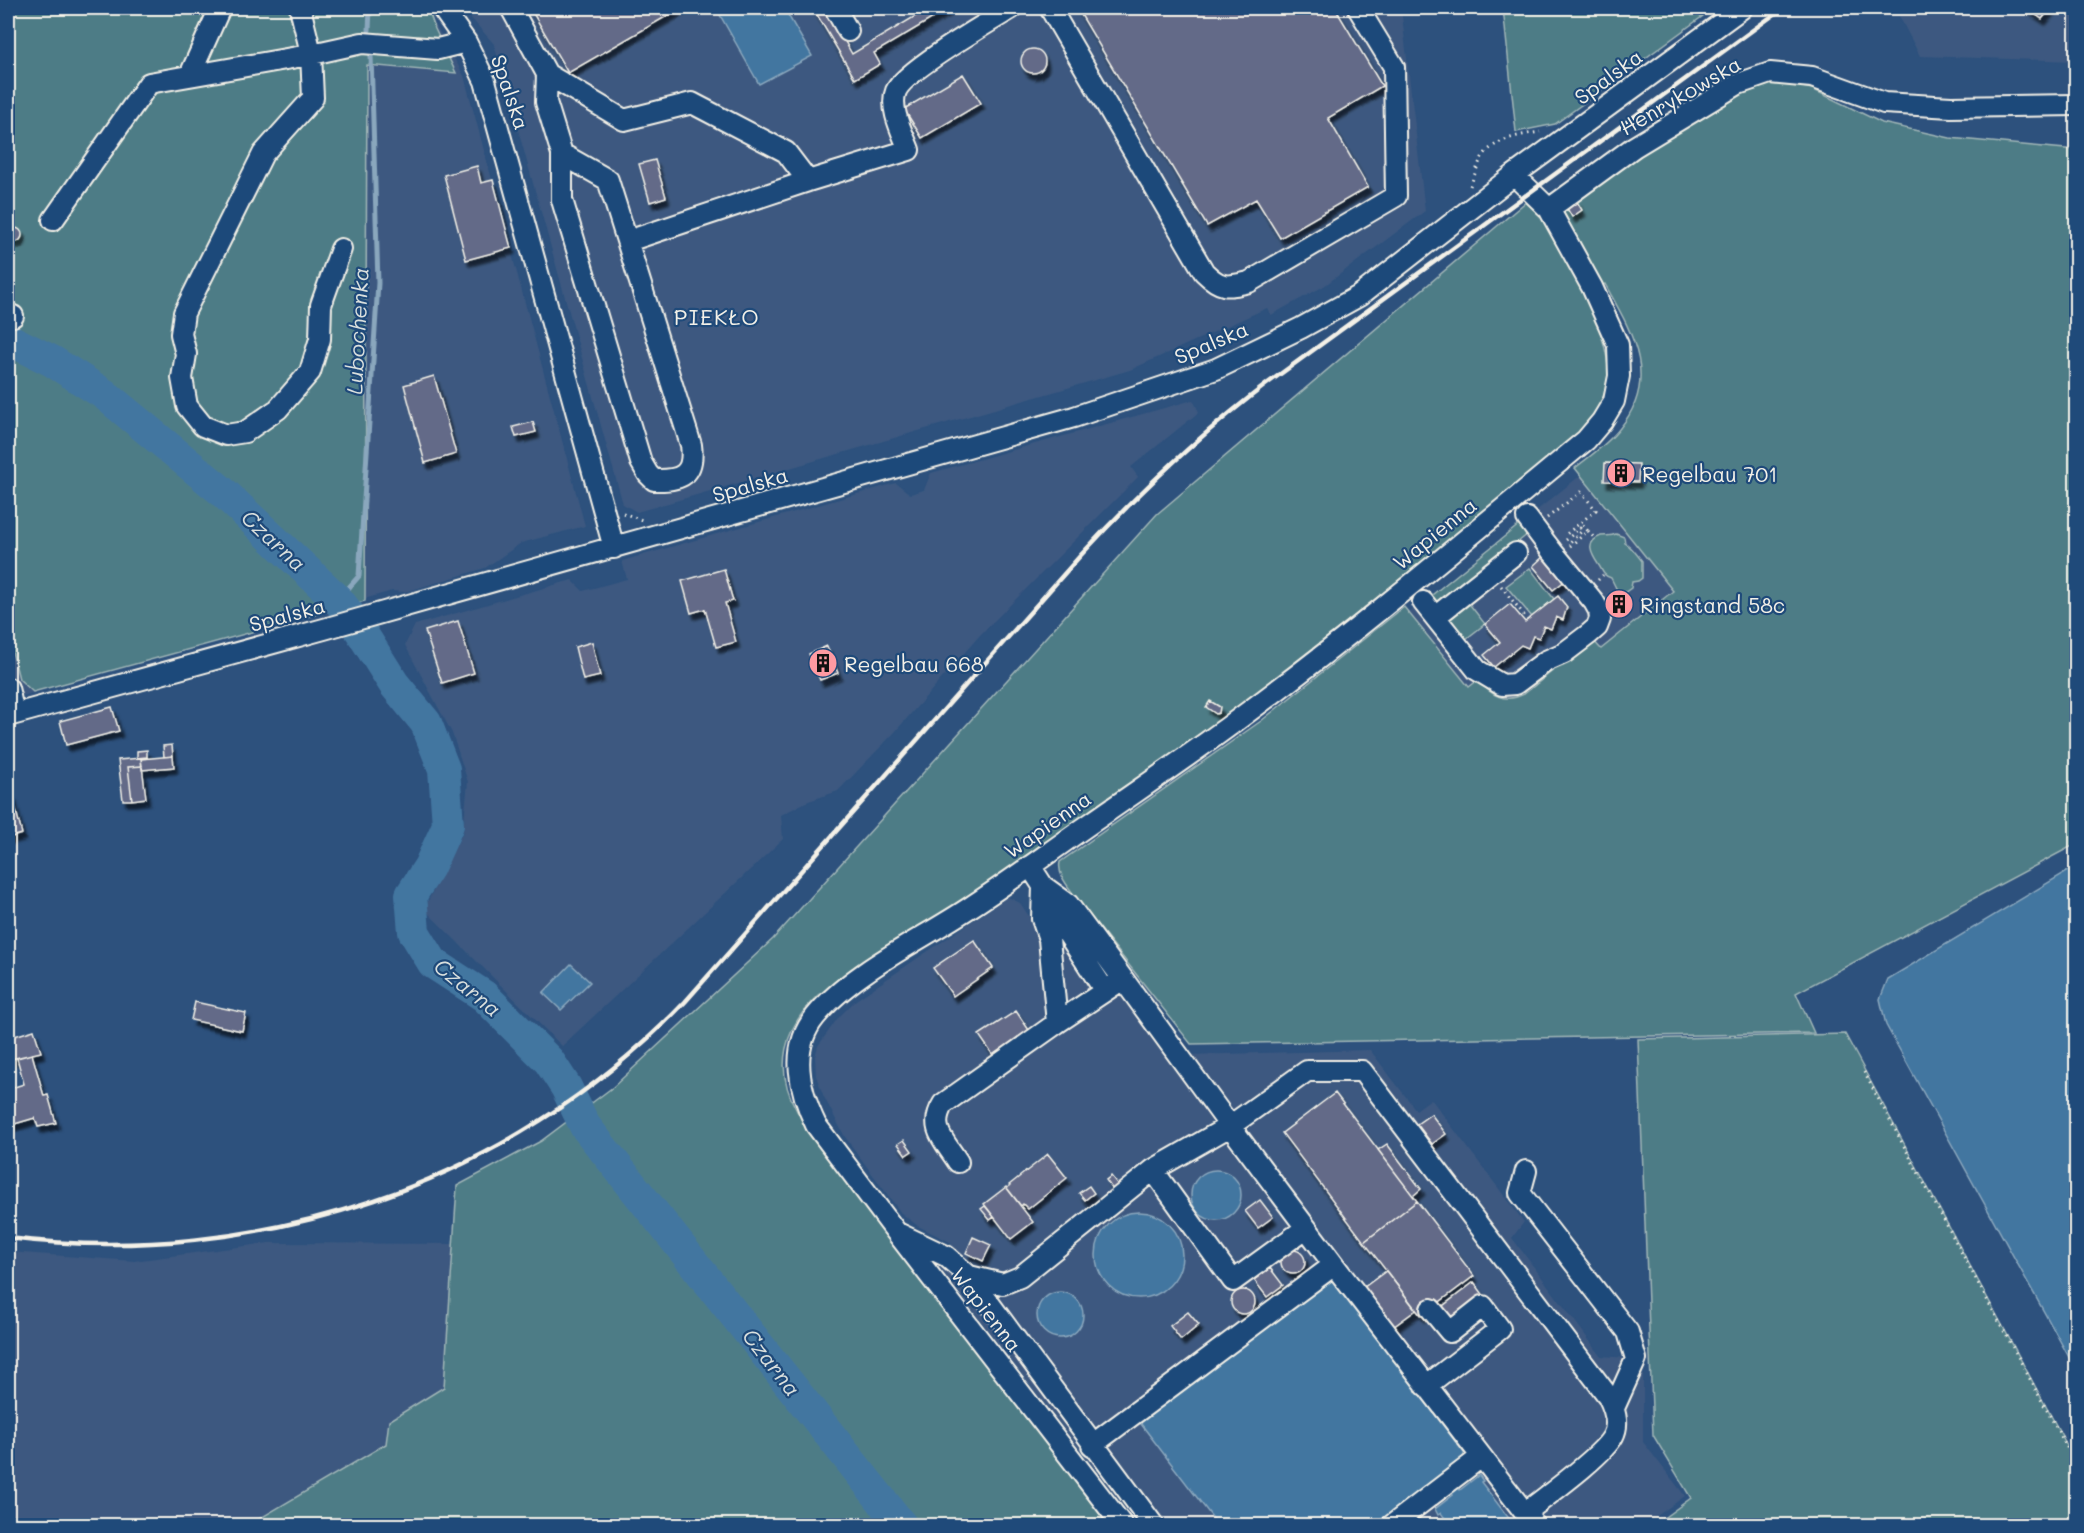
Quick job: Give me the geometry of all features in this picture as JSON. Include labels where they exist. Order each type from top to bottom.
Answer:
[{"type":"street","points":[[190,75],[220,8]]},
{"type":"street","points":[[300,8],[312,53],[313,99],[263,154],[184,313],[181,334],[186,354],[182,378],[187,406],[202,426],[226,435],[245,432],[278,409],[310,372],[320,339],[321,305],[341,249]]},
{"type":"street","name":"Spalska","points":[[442,8],[466,42],[486,81],[614,548]]},
{"type":"street","points":[[511,8],[547,74],[624,120],[692,103],[786,152],[808,181]]},
{"type":"street","points":[[835,8],[848,31]]},
{"type":"street","points":[[628,241],[909,150],[894,107],[896,92],[912,72],[1012,8]]},
{"type":"street","points":[[1050,8],[1204,272],[1215,283],[1232,286],[1249,282],[1396,196],[1394,67],[1358,8]]},
{"type":"street","name":"Spalska","points":[[11,715],[614,548],[1074,417],[1216,369],[1301,328],[1359,296],[1514,175],[1742,8]]},
{"type":"street","points":[[53,220],[149,83],[362,43],[438,49],[466,42]]},
{"type":"street","name":"Henrykowska","points":[[1548,209],[1634,147],[1738,84],[1770,73],[1812,77],[1884,103],[1951,107],[2076,105]]},
{"type":"street","points":[[547,74],[546,102],[562,154],[562,200],[641,462],[654,480],[669,481],[680,478],[689,469],[692,458],[691,445],[608,180],[562,154]]},
{"type":"street","points":[[1514,175],[1548,209]]},
{"type":"street","name":"Wapienna","points":[[1123,1526],[816,1125],[802,1090],[800,1074],[803,1039],[813,1020],[843,991],[876,966],[970,908],[1245,715],[1586,440],[1602,421],[1614,401],[1619,376],[1618,345],[1592,287],[1548,209]]},
{"type":"street","points":[[1516,553],[1491,573],[1429,610],[1477,670],[1502,685],[1515,684],[1546,661],[1564,653],[1597,627],[1600,619],[1594,602],[1557,548],[1531,523]]},
{"type":"street","points":[[1546,661],[1556,645],[1588,619]]},
{"type":"street","points":[[8,688],[11,715]]},
{"type":"street","points":[[1030,866],[1043,886],[1054,913],[1105,991]]},
{"type":"street","points":[[969,1276],[1003,1284],[1020,1277],[1154,1170],[1230,1126],[1307,1071],[1362,1071],[1608,1396],[1614,1408],[1616,1425],[1613,1437],[1600,1452],[1530,1519],[1306,1228],[1230,1126],[1068,904],[1043,886]]},
{"type":"street","points":[[1043,886],[1042,920],[1048,939],[1058,1023]]},
{"type":"street","points":[[958,1162],[937,1130],[936,1121],[943,1104],[1123,979]]},
{"type":"street","points":[[1154,1170],[1233,1281],[1306,1228]]},
{"type":"street","points":[[1526,1171],[1520,1193],[1628,1332],[1636,1359],[1614,1408]]},
{"type":"street","points":[[897,1233],[946,1256],[969,1276],[1154,1526]]},
{"type":"street","points":[[1092,1445],[1334,1265]]},
{"type":"street","points":[[1426,1386],[1500,1329],[1484,1306],[1450,1332],[1431,1309]]},
{"type":"street","points":[[1391,1526],[1482,1457]]},
{"type":"path","points":[[1469,189],[1482,158],[1497,144],[1516,135],[1550,130]]},
{"type":"path","points":[[1531,523],[1581,492],[1596,510],[1572,530]]},
{"type":"path","points":[[615,510],[643,521]]},
{"type":"path","points":[[1581,522],[1596,540]]},
{"type":"path","points":[[1580,528],[1582,531],[1557,548],[1580,528]]},
{"type":"path","points":[[1557,548],[1588,531]]},
{"type":"path","points":[[1491,573],[1528,620]]},
{"type":"path","points":[[1599,579],[1604,575]]},
{"type":"path","points":[[1864,1072],[2076,1464]]},
{"type":"shaded area","points":[[8,8],[426,8],[464,76],[585,526],[521,543],[485,568],[405,592],[392,591],[8,700]]},
{"type":"shaded area","points":[[462,8],[1401,8],[1425,211],[1324,286],[1271,315],[1267,308],[1130,370],[637,512],[623,504],[494,44]]},
{"type":"shaded area","points":[[716,8],[784,8],[812,56],[759,84]]},
{"type":"shaded area","points":[[1895,8],[2076,8],[2076,61],[1920,56]]},
{"type":"shaded area","points":[[1193,400],[1199,412],[1131,467],[1138,477],[980,635],[894,733],[838,791],[806,802],[781,815],[783,839],[562,1046],[424,909],[463,832],[468,782],[452,733],[405,645],[415,625],[572,580],[583,591],[627,579],[622,561],[896,483],[910,494],[924,490],[931,473]]},
{"type":"shaded area","points":[[1581,475],[1673,591],[1503,728],[1409,613]]},
{"type":"shaded area","points":[[2076,866],[2076,1370],[1886,1025],[1880,999],[1888,979]]},
{"type":"shaded area","points":[[1008,897],[1020,903],[1034,924],[1077,899],[1126,971],[1140,983],[1161,990],[1159,1016],[1188,1055],[1370,1050],[1416,1110],[1431,1099],[1524,1222],[1512,1238],[1601,1356],[1643,1359],[1643,1442],[1685,1496],[1644,1525],[1138,1525],[940,1268],[952,1243],[918,1226],[901,1213],[845,1137],[816,1076],[815,1057],[818,1046],[838,1018],[856,1000]]},
{"type":"shaded area","points":[[571,964],[590,982],[561,1010],[543,993]]},
{"type":"shaded area","points":[[1216,1170],[1225,1172],[1236,1181],[1241,1195],[1239,1204],[1230,1215],[1216,1220],[1207,1218],[1196,1209],[1191,1195],[1193,1186],[1202,1175]]},
{"type":"shaded area","points":[[1131,1212],[1147,1212],[1170,1224],[1179,1238],[1182,1255],[1179,1272],[1170,1286],[1147,1298],[1131,1298],[1115,1291],[1103,1279],[1096,1263],[1096,1247],[1103,1231],[1115,1219]]},
{"type":"shaded area","points":[[269,1243],[457,1244],[444,1387],[389,1421],[386,1444],[247,1525],[8,1526],[8,1252],[134,1261]]},
{"type":"shaded area","points":[[1325,1278],[1332,1279],[1464,1453],[1462,1466],[1383,1525],[1218,1525],[1141,1424],[1142,1416]]},
{"type":"shaded area","points":[[1060,1292],[1076,1299],[1083,1315],[1076,1331],[1060,1338],[1044,1331],[1037,1315],[1044,1299]]},
{"type":"shaded area","points":[[1479,1475],[1483,1481],[1481,1482],[1514,1525],[1450,1525],[1441,1513],[1438,1515],[1435,1509],[1453,1495],[1449,1489],[1455,1484],[1460,1490]]},
{"type":"green space","points":[[8,8],[428,8],[435,29],[456,73],[367,65],[365,601],[33,692],[19,679],[8,635]]},
{"type":"green space","points":[[1503,8],[1714,8],[1555,124],[1516,132]]},
{"type":"green space","points":[[1772,81],[1812,89],[1882,123],[1950,138],[2076,150],[2076,844],[1796,993],[1814,1033],[1191,1044],[1077,899],[1062,877],[1060,862],[1261,721],[1404,607],[1469,687],[1478,680],[1493,694],[1510,698],[1524,694],[1592,639],[1601,649],[1673,591],[1575,468],[1604,445],[1620,428],[1632,409],[1639,391],[1640,373],[1638,355],[1624,319],[1605,284],[1601,286],[1558,209],[1638,154],[1741,91]]},
{"type":"green space","points":[[1528,200],[1569,261],[1594,316],[1608,366],[1605,393],[1592,416],[1570,442],[1258,694],[1014,866],[818,995],[806,1008],[790,1035],[784,1064],[785,1079],[797,1111],[1111,1525],[247,1526],[386,1444],[389,1421],[444,1387],[457,1186],[541,1141],[613,1087],[773,939],[1157,514]]},
{"type":"green space","points":[[1520,524],[1528,534],[1446,600],[1434,604],[1427,599]]},
{"type":"green space","points":[[1616,534],[1624,537],[1625,543],[1642,561],[1642,578],[1632,582],[1631,588],[1624,593],[1617,590],[1611,578],[1603,572],[1591,549],[1593,542],[1601,536]]},
{"type":"green space","points":[[1530,568],[1554,599],[1532,617],[1506,586]]},
{"type":"green space","points":[[1467,601],[1485,624],[1462,642],[1449,618]]},
{"type":"green space","points":[[1845,1034],[2076,1462],[2076,1525],[1654,1525],[1691,1498],[1653,1435],[1638,1039]]},
{"type":"building","points":[[530,8],[681,8],[568,73]]},
{"type":"building","points":[[813,8],[826,8],[852,54],[929,8],[950,8],[874,53],[880,64],[855,79]]},
{"type":"building","points":[[1077,8],[1335,8],[1382,86],[1328,118],[1368,187],[1280,238],[1256,199],[1207,226]]},
{"type":"building","points":[[2026,8],[2051,8],[2042,19]]},
{"type":"building","points":[[1033,49],[1038,50],[1044,56],[1044,66],[1038,72],[1033,73],[1028,72],[1022,66],[1021,61],[1022,56],[1028,50]]},
{"type":"building","points":[[963,74],[981,103],[922,138],[904,109]]},
{"type":"building","points":[[655,160],[666,197],[650,202],[639,164]]},
{"type":"building","points":[[477,166],[481,183],[493,180],[511,248],[466,260],[444,175]]},
{"type":"building","points":[[1576,200],[1582,210],[1572,217],[1566,207]]},
{"type":"building","points":[[12,228],[18,228],[22,235],[18,242],[12,242],[8,238],[8,232]]},
{"type":"building","points":[[434,376],[456,454],[425,463],[404,385]]},
{"type":"building","points":[[533,422],[536,432],[516,437],[513,427]]},
{"type":"building","name":"Regelbau 701","points":[[1605,463],[1639,464],[1638,482],[1604,481]]},
{"type":"building","points":[[1545,555],[1566,580],[1553,590],[1533,566]]},
{"type":"building","points":[[724,569],[733,601],[725,603],[736,642],[716,647],[705,609],[691,613],[682,581]]},
{"type":"building","points":[[1558,596],[1567,607],[1563,620],[1556,617],[1551,629],[1544,626],[1539,638],[1533,636],[1528,648],[1521,645],[1494,667],[1484,655],[1500,642],[1485,624],[1510,604],[1525,622]]},
{"type":"building","name":"Ringstand 58c","points":[[1619,597],[1625,599],[1626,602],[1618,611],[1612,605]]},
{"type":"building","points":[[458,621],[474,673],[442,683],[425,631]]},
{"type":"building","points":[[592,642],[600,676],[583,680],[575,647]]},
{"type":"building","name":"Regelbau 668","points":[[827,646],[838,673],[820,680],[809,654]]},
{"type":"building","points":[[1210,701],[1220,707],[1219,713],[1216,714],[1206,707]]},
{"type":"building","points":[[112,707],[119,731],[66,745],[60,721]]},
{"type":"building","points":[[172,745],[173,756],[164,757],[163,746]]},
{"type":"building","points":[[147,750],[147,757],[137,758],[137,751]]},
{"type":"building","points":[[173,756],[174,767],[142,770],[141,759]]},
{"type":"building","points":[[141,758],[142,766],[128,767],[132,800],[123,800],[118,760]]},
{"type":"building","points":[[142,766],[146,798],[132,800],[128,767]]},
{"type":"building","points":[[12,795],[22,834],[8,838],[8,797]]},
{"type":"building","points":[[974,940],[993,968],[953,996],[933,968]]},
{"type":"building","points":[[195,1002],[246,1013],[242,1031],[191,1020]]},
{"type":"building","points":[[1016,1011],[1031,1033],[995,1058],[979,1035]]},
{"type":"building","points":[[34,1030],[41,1052],[11,1059],[8,1038]]},
{"type":"building","points":[[32,1054],[44,1096],[48,1095],[56,1123],[38,1127],[35,1118],[8,1126],[8,1089],[24,1084],[17,1058]]},
{"type":"building","points":[[1335,1093],[1417,1201],[1364,1242],[1282,1133]]},
{"type":"building","points":[[1431,1114],[1446,1134],[1432,1144],[1417,1124]]},
{"type":"building","points":[[904,1140],[912,1151],[906,1155],[898,1144]]},
{"type":"building","points":[[1387,1144],[1421,1189],[1413,1196],[1378,1150]]},
{"type":"building","points":[[1048,1154],[1067,1178],[1028,1209],[1023,1204],[1021,1206],[1007,1188]]},
{"type":"building","points":[[1111,1176],[1119,1186],[1113,1190],[1106,1180]]},
{"type":"building","points":[[1089,1186],[1094,1193],[1085,1200],[1079,1193]]},
{"type":"building","points":[[1006,1187],[1033,1222],[1011,1239],[984,1204]]},
{"type":"building","points":[[1260,1200],[1273,1217],[1258,1228],[1245,1211]]},
{"type":"building","points":[[1417,1201],[1474,1276],[1421,1316],[1364,1242]]},
{"type":"building","points":[[985,1206],[994,1217],[990,1220],[981,1209]]},
{"type":"building","points":[[973,1237],[991,1245],[983,1261],[966,1253]]},
{"type":"building","points":[[1293,1250],[1298,1251],[1304,1257],[1304,1267],[1298,1273],[1293,1274],[1288,1273],[1282,1267],[1281,1262],[1282,1257],[1288,1251]]},
{"type":"building","points":[[1270,1268],[1283,1285],[1267,1297],[1254,1280]]},
{"type":"building","points":[[1386,1271],[1416,1310],[1393,1327],[1363,1288]]},
{"type":"building","points":[[1474,1282],[1485,1297],[1450,1323],[1439,1309]]},
{"type":"building","points":[[1243,1290],[1252,1293],[1255,1302],[1252,1311],[1243,1314],[1234,1311],[1231,1302],[1234,1293]]},
{"type":"building","points":[[1188,1312],[1199,1325],[1181,1340],[1170,1326]]},
{"type":"waterway","name":"Lubochenka","points":[[369,30],[370,8]]},
{"type":"waterway","name":"Lubochenka","points":[[338,600],[359,576],[378,283],[371,55]]},
{"type":"waterway","name":"Czarna","points":[[8,339],[52,361],[104,394],[224,493],[338,600],[355,622],[394,684],[426,723],[444,769],[448,825],[429,867],[411,895],[414,932],[433,963],[484,996],[549,1061],[566,1087],[585,1126],[902,1526]]},
{"type":"railway","points":[[8,1238],[102,1244],[194,1240],[286,1225],[374,1200],[459,1165],[540,1121],[616,1066],[685,1002],[1080,556],[1147,487],[1194,444],[1268,383],[1783,8]]},
{"type":"place","name":"Regelbau 701","points":[[1621,473]]},
{"type":"place","name":"Ringstand 58c","points":[[1619,604]]},
{"type":"place","name":"Regelbau 668","points":[[823,663]]},
{"type":"district","name":"PIEKŁO","points":[[717,316]]}]
